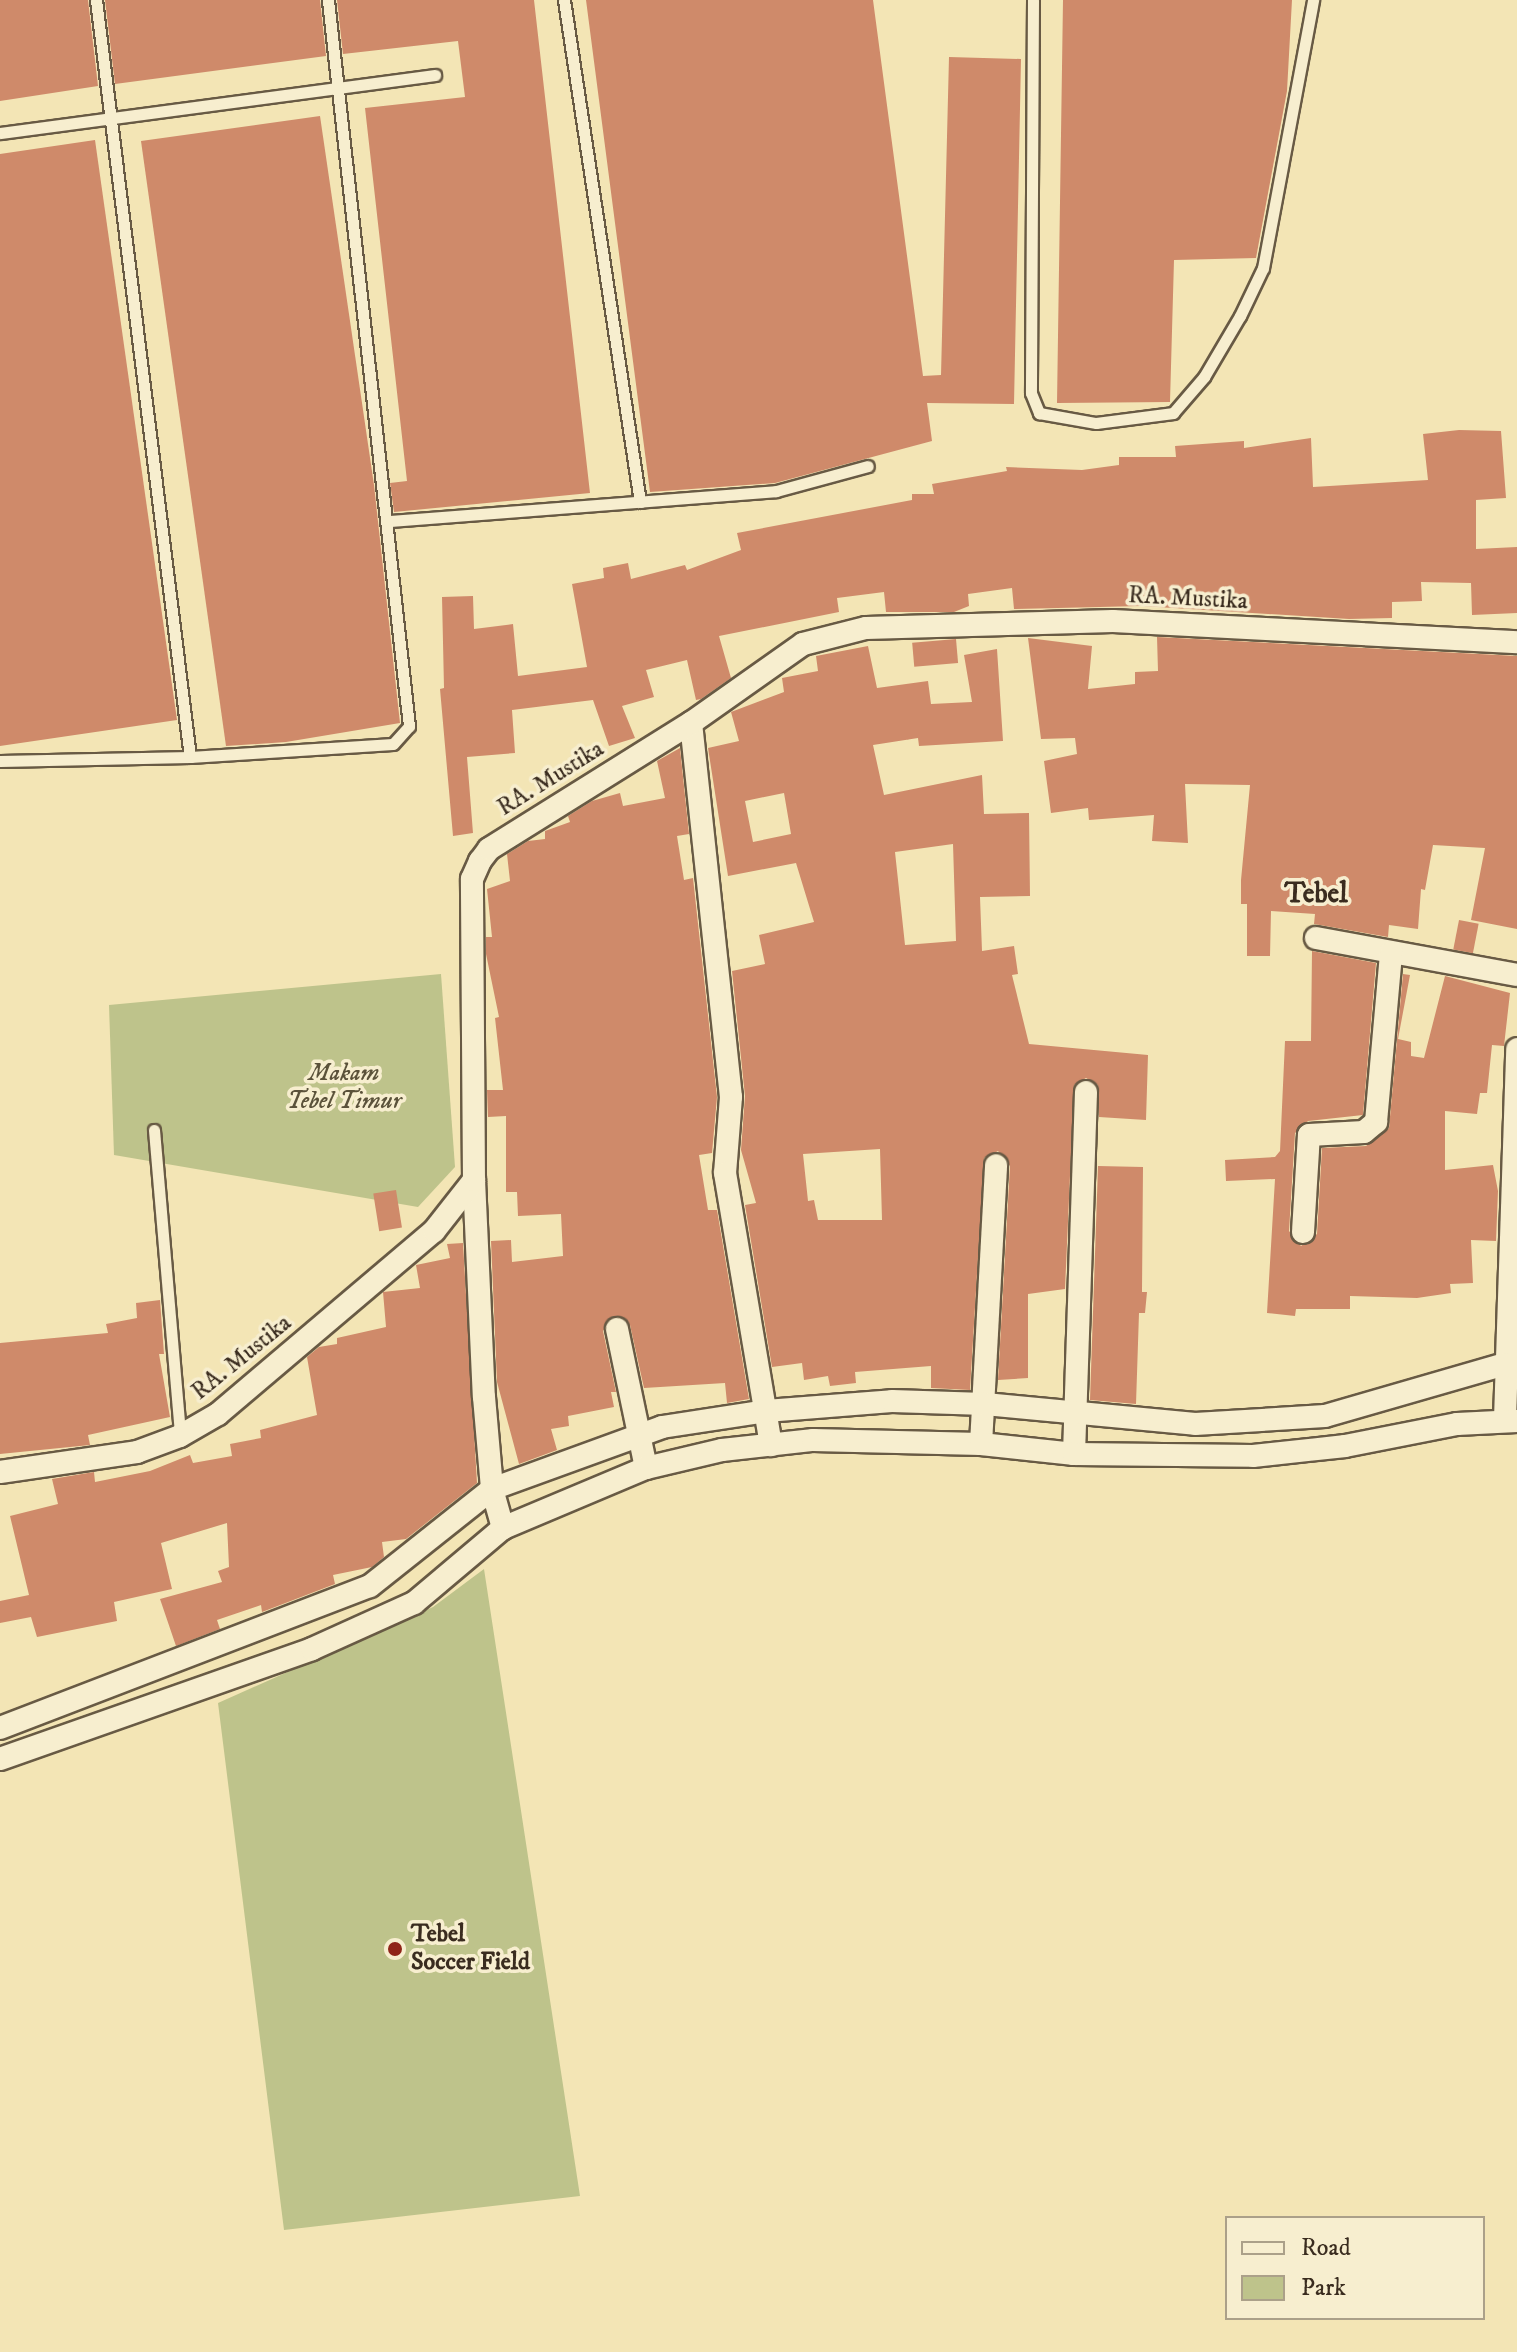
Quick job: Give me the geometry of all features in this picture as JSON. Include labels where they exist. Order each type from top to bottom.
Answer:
[{"type":"street","name":"RA. Mustika","points":[[0,1472],[137,1452],[180,1436],[218,1414],[423,1241],[457,1207],[474,1180],[475,871],[489,849],[691,723],[803,644],[866,628],[1113,621],[1517,642]]},
{"type":"street","points":[[691,723],[731,1097],[725,1173],[768,1428]]},
{"type":"street","points":[[1316,938],[1517,975]]},
{"type":"street","points":[[1303,1232],[1309,1135],[1364,1132],[1376,1122],[1391,953]]},
{"type":"street","points":[[0,1759],[305,1632],[497,1507],[640,1451],[892,1401],[985,1408],[1075,1435],[1253,1456],[1509,1415],[1517,1049]]},
{"type":"street","points":[[1075,1435],[1086,1092]]},
{"type":"street","points":[[981,1440],[996,1165]]},
{"type":"street","points":[[474,1180],[497,1507]]},
{"type":"street","points":[[617,1329],[640,1451]]},
{"type":"street","points":[[0,1728],[305,1632],[414,1603],[497,1507],[640,1451],[768,1428],[813,1440],[981,1440],[1325,1416],[1509,1370]]},
{"type":"lane","points":[[96,0],[190,757]]},
{"type":"lane","points":[[0,761],[190,757],[393,744],[405,734],[410,713],[328,0]]},
{"type":"lane","points":[[564,0],[640,502]]},
{"type":"lane","points":[[1033,0],[1031,393],[1039,413],[1096,423],[1173,413],[1204,377],[1240,316],[1263,268],[1313,0]]},
{"type":"lane","points":[[0,133],[435,75]]},
{"type":"lane","points":[[389,521],[776,491],[868,466]]},
{"type":"lane","points":[[154,1130],[180,1436]]},
{"type":"green space","name":"Makam Tebel Timur","points":[[441,974],[455,1167],[418,1207],[114,1155],[109,1005]]},
{"type":"green space","name":"Tebel Soccer Field","points":[[484,1569],[580,2196],[284,2230],[218,1703],[433,1607]]},
{"type":"building","points":[[0,0],[88,0],[98,86],[0,101]]},
{"type":"building","points":[[105,0],[320,0],[326,56],[115,84]]},
{"type":"building","points":[[337,0],[534,0],[590,493],[394,512],[390,483],[407,481],[365,108],[465,97],[458,41],[343,54]]},
{"type":"building","points":[[586,0],[873,0],[923,376],[941,375],[949,57],[1021,59],[1014,404],[927,403],[932,441],[775,483],[650,492]]},
{"type":"building","points":[[1063,0],[1292,0],[1287,91],[1256,258],[1174,260],[1170,402],[1057,403]]},
{"type":"building","points":[[320,116],[374,485],[400,723],[286,742],[226,746],[141,141]]},
{"type":"building","points":[[95,140],[177,720],[0,746],[0,154]]},
{"type":"building","points":[[1459,430],[1501,431],[1506,498],[1476,500],[1476,549],[1517,547],[1517,613],[1472,615],[1471,583],[1421,582],[1422,601],[1392,602],[1392,618],[1349,619],[1141,606],[1014,609],[1012,588],[968,594],[969,606],[954,612],[886,612],[884,592],[837,598],[839,612],[719,636],[731,678],[701,699],[696,700],[687,660],[646,670],[654,697],[622,706],[635,738],[609,746],[593,700],[512,710],[515,753],[467,757],[473,833],[453,836],[440,689],[444,688],[442,597],[473,596],[474,629],[513,624],[518,676],[587,667],[572,584],[604,578],[603,568],[628,563],[631,579],[685,565],[687,570],[741,550],[737,533],[912,500],[912,494],[934,494],[932,484],[1007,471],[1006,467],[1082,470],[1119,465],[1119,457],[1176,457],[1175,446],[1244,441],[1244,448],[1311,438],[1313,487],[1428,480],[1423,434]]},
{"type":"building","points":[[1157,637],[1517,656],[1517,929],[1471,920],[1485,848],[1433,845],[1425,890],[1421,889],[1418,929],[1389,925],[1388,937],[1314,924],[1315,914],[1271,911],[1270,956],[1247,956],[1247,904],[1241,904],[1241,880],[1250,785],[1185,784],[1188,843],[1152,841],[1154,815],[1089,820],[1088,808],[1051,813],[1044,761],[1077,754],[1075,738],[1041,739],[1028,638],[1092,646],[1088,689],[1135,684],[1135,672],[1158,671]]},
{"type":"building","points":[[956,639],[958,663],[914,667],[912,643]]},
{"type":"building","points":[[868,646],[877,688],[928,681],[931,704],[972,702],[964,655],[997,649],[1003,741],[919,746],[918,738],[873,745],[884,795],[982,775],[984,814],[1029,813],[1030,896],[980,897],[982,951],[1014,946],[1018,974],[1012,975],[1029,1044],[1148,1055],[1146,1120],[1099,1117],[1098,1085],[1086,1078],[1074,1085],[1065,1289],[1028,1294],[1028,1378],[998,1380],[1010,1166],[998,1151],[984,1158],[970,1390],[931,1388],[931,1366],[855,1372],[856,1383],[830,1386],[828,1376],[804,1380],[802,1363],[772,1367],[745,1205],[756,1203],[741,1150],[745,1096],[732,971],[765,964],[759,935],[814,922],[796,863],[728,876],[708,748],[739,741],[731,712],[784,692],[782,678],[818,671],[816,656]],"holes":[[[784,793],[791,834],[753,842],[745,801]],[[953,844],[956,941],[905,945],[895,852]],[[880,1149],[882,1220],[818,1220],[814,1200],[808,1201],[803,1154]]]},
{"type":"building","points":[[680,748],[689,834],[677,836],[684,880],[693,878],[717,1097],[712,1153],[699,1155],[708,1210],[717,1210],[749,1399],[727,1403],[725,1383],[644,1388],[630,1325],[613,1316],[603,1331],[616,1392],[611,1392],[614,1407],[568,1416],[569,1426],[551,1429],[557,1450],[519,1464],[497,1382],[491,1241],[511,1240],[512,1262],[563,1256],[561,1214],[518,1216],[517,1192],[506,1192],[506,1116],[488,1117],[487,1090],[503,1090],[495,1018],[499,1017],[486,954],[486,937],[492,937],[487,889],[510,881],[507,854],[528,841],[545,839],[545,831],[570,822],[568,816],[592,801],[620,793],[623,806],[665,798],[657,761]]},
{"type":"building","points":[[1459,920],[1479,924],[1473,953],[1453,949]]},
{"type":"building","points":[[1312,951],[1376,963],[1363,1115],[1308,1121],[1295,1133],[1289,1231],[1301,1246],[1317,1234],[1322,1148],[1366,1146],[1389,1128],[1403,974],[1410,975],[1398,1039],[1411,1042],[1411,1056],[1424,1058],[1445,976],[1510,993],[1504,1046],[1492,1045],[1487,1093],[1480,1093],[1477,1114],[1445,1111],[1445,1170],[1493,1165],[1498,1191],[1496,1241],[1471,1240],[1473,1283],[1450,1284],[1451,1293],[1417,1298],[1350,1296],[1350,1309],[1296,1309],[1295,1316],[1267,1313],[1275,1179],[1226,1181],[1225,1160],[1275,1157],[1280,1151],[1285,1041],[1311,1041]]},
{"type":"building","points":[[1098,1166],[1143,1167],[1142,1292],[1147,1292],[1145,1313],[1139,1313],[1136,1404],[1090,1400]]},
{"type":"building","points":[[396,1190],[402,1228],[379,1231],[373,1194]]},
{"type":"building","points":[[463,1243],[477,1483],[406,1539],[382,1542],[384,1557],[372,1567],[333,1575],[335,1584],[262,1612],[261,1605],[217,1620],[220,1629],[176,1646],[160,1599],[222,1582],[218,1571],[229,1567],[227,1523],[161,1543],[172,1589],[114,1602],[117,1621],[37,1637],[31,1617],[0,1623],[0,1601],[29,1595],[10,1516],[58,1504],[52,1479],[94,1472],[95,1482],[150,1471],[190,1455],[193,1463],[232,1456],[230,1444],[261,1438],[260,1430],[317,1415],[307,1357],[319,1347],[337,1344],[337,1338],[386,1327],[383,1292],[420,1288],[416,1265],[450,1258],[447,1244]]},
{"type":"building","points":[[160,1300],[164,1354],[159,1354],[170,1417],[88,1435],[90,1445],[0,1454],[0,1343],[108,1333],[106,1324],[137,1318],[136,1303]]},
{"type":"place","name":"Tebel Soccer Field","points":[[395,1949]]},
{"type":"district","name":"Tebel","points":[[1316,894]]}]
